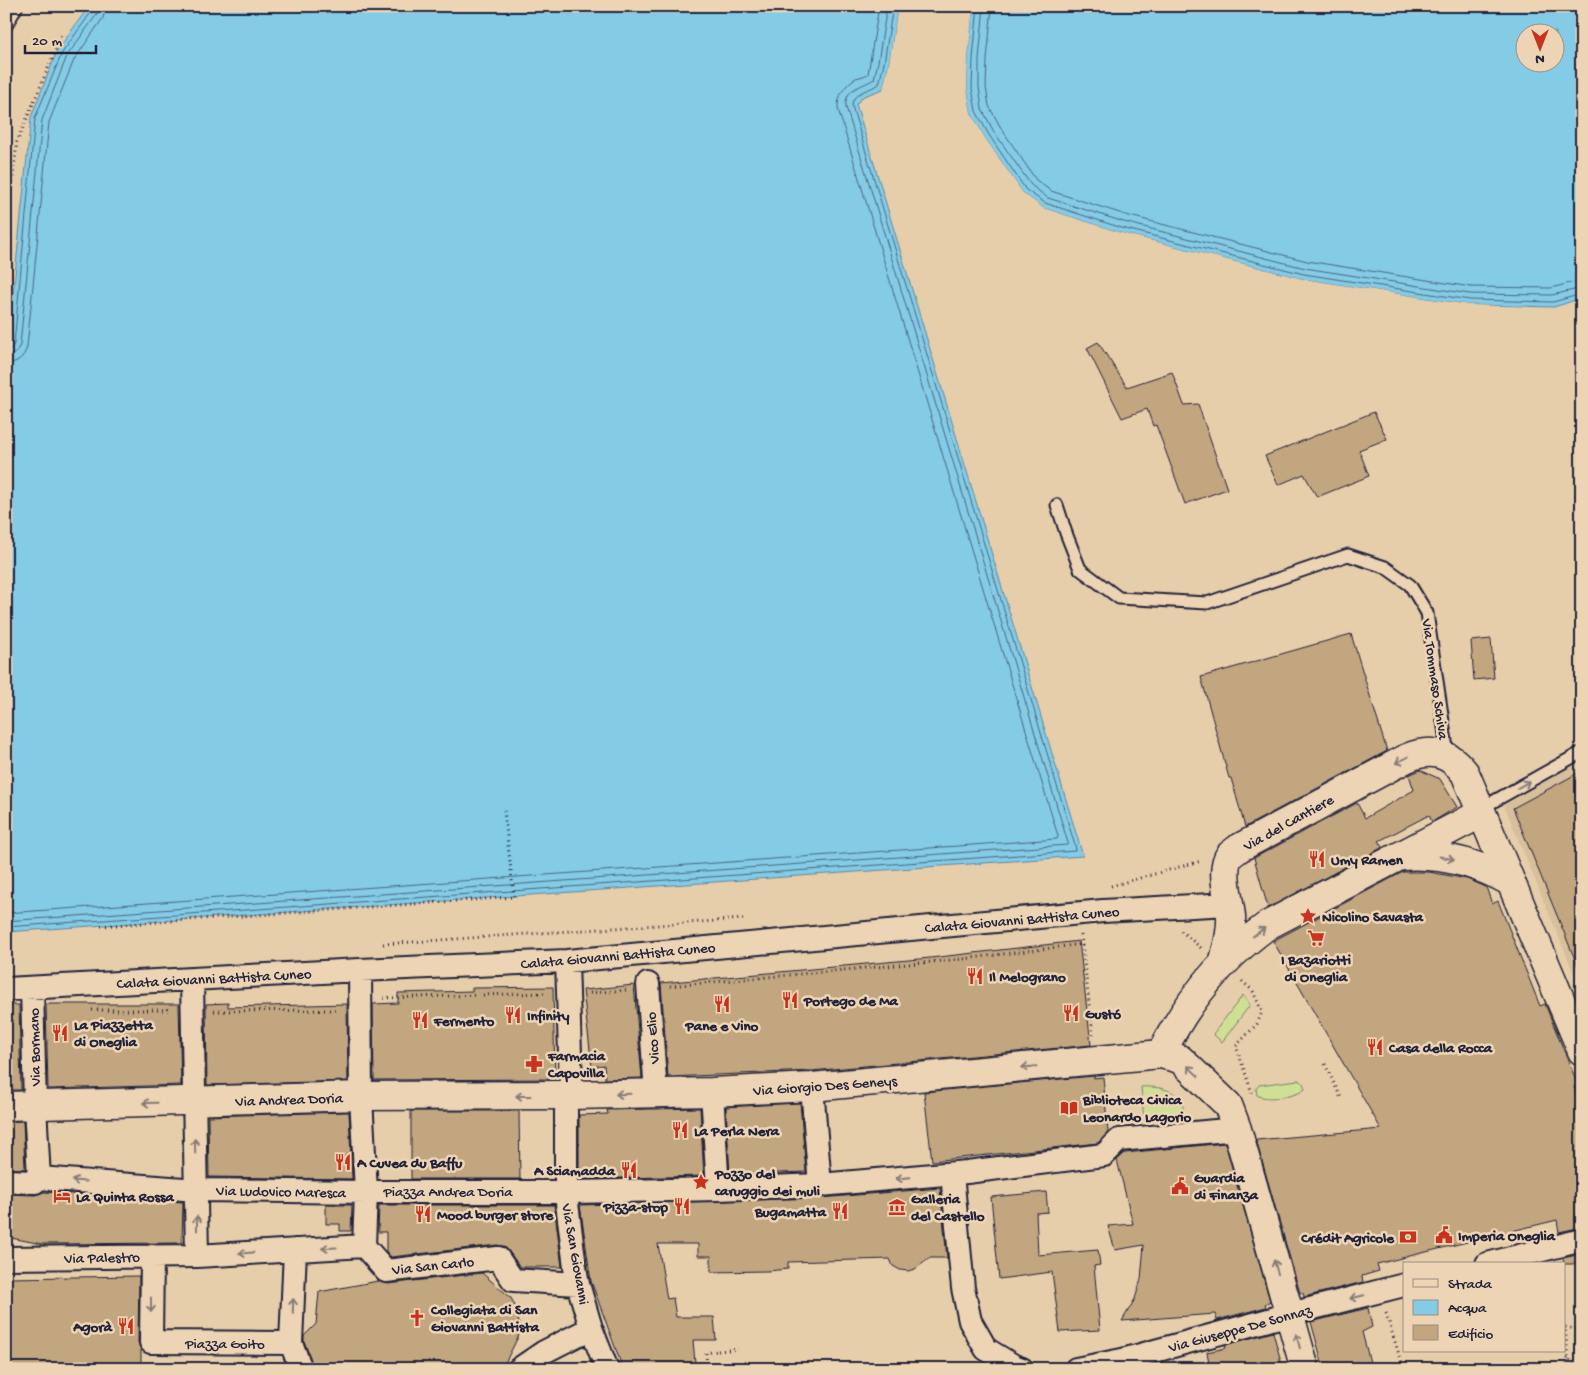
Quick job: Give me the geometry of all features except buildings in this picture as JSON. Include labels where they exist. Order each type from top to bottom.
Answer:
[{"type":"main road","name":"Via del Cantiere","points":[[1226,864],[1230,855],[1239,848],[1407,758],[1418,753],[1431,752],[1448,757]]},
{"type":"main road","name":"Via Tommaso Schiva","points":[[1448,757],[1465,773],[1582,1051]]},
{"type":"main road","points":[[1305,1369],[1233,1117],[1180,1059],[1161,1054],[1182,1014],[1223,964],[1245,942],[1268,925],[1481,811]]},
{"type":"main road","points":[[1398,856],[1420,854],[1462,861],[1495,873],[1511,882]]},
{"type":"main road","points":[[1223,964],[1230,939],[1231,917],[1225,875],[1226,864]]},
{"type":"main road","name":"Via Giorgio Des Geneys","points":[[569,1097],[812,1087],[1161,1054]]},
{"type":"main road","name":"Via Andrea Doria","points":[[6,1106],[361,1096],[569,1097]]},
{"type":"street","name":"Calata Giovanni Battista Cuneo","points":[[6,989],[360,970],[567,962],[1078,914],[1229,904]]},
{"type":"street","points":[[567,962],[568,1193]]},
{"type":"street","name":"Piazza Andrea Doria","points":[[360,970],[361,1096],[366,1192],[568,1193],[718,1189],[820,1185],[952,1174],[1104,1155],[1120,1140],[1210,1132],[1233,1117]]},
{"type":"street","points":[[192,980],[197,1256]]},
{"type":"street","name":"Vico Elio","points":[[648,986],[656,1093]]},
{"type":"street","name":"Via Bormano","points":[[32,988],[40,1178]]},
{"type":"street","points":[[812,1087],[820,1185]]},
{"type":"street","points":[[712,1092],[718,1189]]},
{"type":"street","points":[[952,1174],[963,1288],[970,1320],[986,1349],[1022,1369]]},
{"type":"street","points":[[6,1181],[35,1182],[40,1178]]},
{"type":"street","name":"Via Ludovico Maresca","points":[[40,1178],[197,1190],[366,1192]]},
{"type":"street","points":[[298,1369],[299,1364],[291,1343],[295,1250],[364,1246],[366,1192]]},
{"type":"street","name":"Via San Giovanni","points":[[568,1193],[578,1284],[607,1369]]},
{"type":"street","points":[[1495,1262],[1582,1240]]},
{"type":"street","name":"Via San Carlo","points":[[364,1246],[386,1271],[498,1258],[513,1280],[578,1284]]},
{"type":"street","name":"Via Palestro","points":[[6,1258],[197,1256],[295,1250]]},
{"type":"street","name":"Piazza Goito","points":[[152,1256],[151,1342],[291,1343]]},
{"type":"street","name":"Via Giuseppe De Sonnaz","points":[[1076,1369],[1122,1360],[1403,1285]]},
{"type":"street","points":[[521,1367],[548,1360],[592,1328]]},
{"type":"lane","points":[[6,26],[17,6]]},
{"type":"lane","name":"Via Tommaso Schiva","points":[[1057,505],[1080,569],[1119,598],[1207,603],[1348,555],[1386,567],[1410,585],[1427,613],[1448,757]]},
{"type":"lane","points":[[1481,811],[1582,752]]},
{"type":"path","points":[[6,237],[16,142],[62,35]]},
{"type":"path","points":[[6,92],[11,75]]},
{"type":"path","points":[[101,926],[514,896],[504,810]]},
{"type":"path","points":[[1104,887],[1198,861],[1213,860],[1226,864]]},
{"type":"path","points":[[1078,914],[1093,1037],[1095,1040],[1110,1041],[1110,1060]]},
{"type":"path","points":[[375,944],[753,918]]},
{"type":"path","points":[[583,994],[648,986],[955,960],[1082,944]]},
{"type":"path","points":[[1061,947],[1061,952]]},
{"type":"path","points":[[398,998],[553,993]]},
{"type":"path","points":[[1325,1064],[1340,1098]]},
{"type":"path","points":[[1380,1291],[1402,1364]]},
{"type":"path","points":[[1566,1327],[1582,1330]]},
{"type":"path","points":[[1566,1337],[1568,1357],[1566,1369]]},
{"type":"path","points":[[707,1369],[706,1353],[738,1349]]},
{"type":"path","points":[[1568,1357],[1576,1369]]},
{"type":"path","points":[[1385,1369],[1402,1364],[1412,1369]]},
{"type":"shaded area","points":[[1582,761],[1582,993],[1504,805]]},
{"type":"green space","points":[[1243,995],[1250,1005],[1222,1042],[1213,1034]]},
{"type":"green space","points":[[1298,1080],[1303,1083],[1305,1089],[1301,1092],[1274,1098],[1257,1095],[1256,1089],[1259,1085]]},
{"type":"green space","points":[[1141,1087],[1165,1089],[1177,1096],[1181,1101],[1184,1117],[1144,1120]]},
{"type":"water","points":[[89,6],[898,6],[883,89],[864,96],[856,104],[1083,856],[6,932],[6,364],[31,117],[57,51]]},
{"type":"water","points":[[973,6],[1582,6],[1582,298],[1554,307],[1469,305],[1303,279],[1121,233],[1043,208],[1023,193],[985,138],[971,113],[967,88]]},
{"type":"pier","points":[[898,6],[901,6],[892,64],[886,89],[883,89],[889,64]]},
{"type":"pier","points":[[971,6],[973,6],[967,88],[971,113],[985,138],[1023,193],[1043,208],[1121,233],[1303,279],[1469,305],[1531,307],[1535,310],[1469,308],[1303,281],[1120,235],[1042,210],[1021,195],[983,139],[969,114],[965,88]]},
{"type":"place","name":"Umy Ramen","points":[[1317,859]]},
{"type":"place","name":"Nicolino Savasta","points":[[1308,916]]},
{"type":"place","name":"I Bazariotti di Oneglia","points":[[1316,938]]},
{"type":"place","name":"Il Melograno","points":[[975,976]]},
{"type":"place","name":"Portego de Ma","points":[[790,1000]]},
{"type":"place","name":"Pane e Vino","points":[[722,1004]]},
{"type":"place","name":"Gustó","points":[[1071,1013]]},
{"type":"place","name":"Infinity","points":[[513,1015]]},
{"type":"place","name":"Fermento","points":[[420,1020]]},
{"type":"place","name":"La Piazzetta di Oneglia","points":[[60,1033]]},
{"type":"place","name":"Casa della Rocca","points":[[1375,1047]]},
{"type":"place","name":"Farmacia Capovilla","points":[[534,1064]]},
{"type":"place","name":"Biblioteca Civica Leonardo Lagorio","points":[[1069,1108]]},
{"type":"place","name":"La Perla Nera","points":[[680,1130]]},
{"type":"place","name":"A Cuvea du Baffu","points":[[343,1162]]},
{"type":"place","name":"A Sciamadda","points":[[629,1170]]},
{"type":"place","name":"Pozzo del caruggio dei muli","points":[[701,1182]]},
{"type":"place","name":"Guardia di Finanza","points":[[1180,1186]]},
{"type":"place","name":"La Quinta Rossa","points":[[62,1196]]},
{"type":"place","name":"Pizza-stop","points":[[682,1206]]},
{"type":"place","name":"Galleria del Castello","points":[[897,1207]]},
{"type":"place","name":"Bugamatta","points":[[840,1211]]},
{"type":"place","name":"Mood burger store","points":[[423,1214]]},
{"type":"place","name":"Imperia Oneglia","points":[[1444,1235]]},
{"type":"place","name":"Crédit Agricole","points":[[1408,1237]]},
{"type":"place","name":"Collegiata di San Giovanni Battista","points":[[417,1318]]},
{"type":"place","name":"Agorà","points":[[126,1326]]}]
